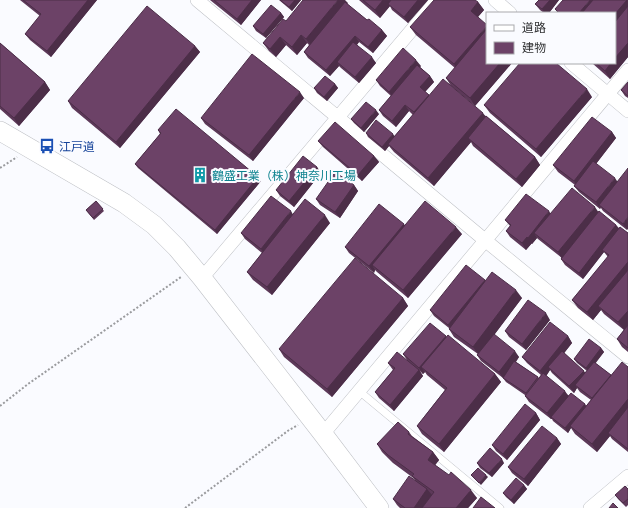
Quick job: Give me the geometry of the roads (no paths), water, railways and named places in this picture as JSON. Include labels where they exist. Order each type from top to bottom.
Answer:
[{"type":"street","points":[[197,0],[337,118],[628,357]]},
{"type":"street","points":[[197,273],[337,118],[437,0]]},
{"type":"street","points":[[495,0],[509,12]]},
{"type":"street","points":[[572,64],[628,111]]},
{"type":"street","points":[[323,434],[628,70]]},
{"type":"street","points":[[0,131],[124,203],[143,216],[163,234],[197,273],[311,417],[379,508]]},
{"type":"street","points":[[590,508],[628,476]]},
{"type":"lane","points":[[359,391],[500,508]]},
{"type":"place","name":"江戸道","points":[[47,146]]},
{"type":"place","name":"鶴盛工業（株）神奈川工場","points":[[200,175]]}]
